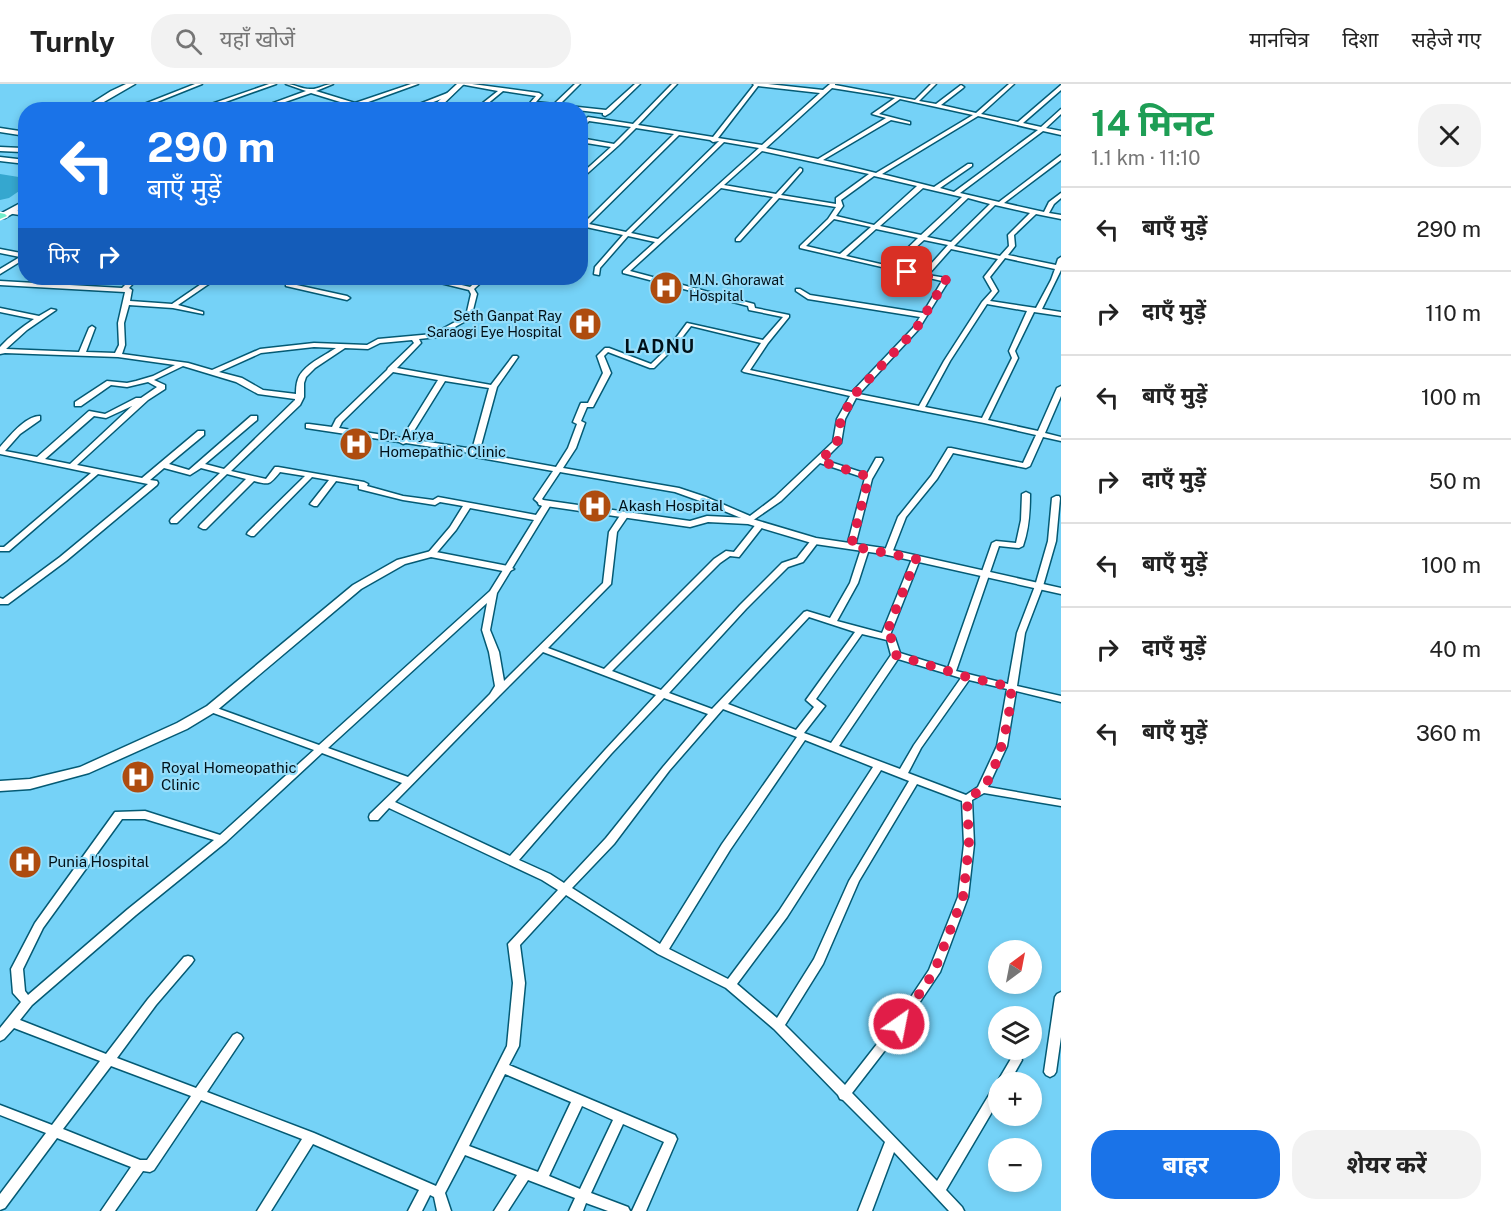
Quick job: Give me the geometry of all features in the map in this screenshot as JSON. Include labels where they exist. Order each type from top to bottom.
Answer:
[{"type":"street","points":[[97,102],[132,84]]},
{"type":"street","points":[[152,102],[200,84]]},
{"type":"street","points":[[220,102],[274,84]]},
{"type":"street","points":[[288,84],[347,102]]},
{"type":"street","points":[[280,102],[331,84]]},
{"type":"street","points":[[361,102],[416,84]]},
{"type":"street","points":[[441,102],[462,84],[539,95],[534,102]]},
{"type":"street","points":[[521,93],[531,84]]},
{"type":"street","points":[[559,102],[578,84]]},
{"type":"street","points":[[598,120],[638,84]]},
{"type":"street","points":[[588,170],[675,84]]},
{"type":"street","points":[[713,140],[756,84],[825,92]]},
{"type":"street","points":[[915,101],[934,84]]},
{"type":"street","points":[[840,206],[838,199],[975,116],[1012,84]]},
{"type":"street","points":[[1061,133],[832,85],[625,272],[752,305],[751,309],[787,316],[765,342],[746,371],[1061,439]]},
{"type":"street","points":[[937,106],[961,87]]},
{"type":"street","points":[[1019,124],[1061,87]]},
{"type":"street","points":[[486,102],[502,90]]},
{"type":"street","points":[[428,102],[450,94]]},
{"type":"street","points":[[899,98],[875,114],[908,123]]},
{"type":"street","points":[[588,110],[608,112]]},
{"type":"street","points":[[955,194],[1042,129],[1061,111]]},
{"type":"street","points":[[820,160],[890,118]]},
{"type":"street","points":[[588,119],[763,148],[1061,217]]},
{"type":"street","points":[[0,130],[18,133]]},
{"type":"street","points":[[588,220],[678,133]]},
{"type":"street","points":[[588,141],[614,146]]},
{"type":"street","points":[[597,274],[597,268],[627,234],[722,141]]},
{"type":"street","points":[[0,149],[18,150]]},
{"type":"street","points":[[923,276],[951,245],[997,203],[1061,157]]},
{"type":"street","points":[[0,159],[18,161]]},
{"type":"street","points":[[935,189],[970,165]]},
{"type":"street","points":[[738,240],[800,170]]},
{"type":"street","points":[[719,186],[840,206]]},
{"type":"street","points":[[842,256],[921,186]]},
{"type":"street","points":[[1046,214],[1051,202],[1061,195]]},
{"type":"street","points":[[891,267],[967,196]]},
{"type":"street","points":[[605,673],[717,561],[729,553],[736,555],[753,522],[837,443],[841,419],[854,395],[916,329],[946,280],[802,247],[840,206]]},
{"type":"street","points":[[3,216],[18,207]]},
{"type":"street","points":[[921,408],[947,361],[985,302],[995,291],[987,277],[1012,246],[1011,235],[1034,212]]},
{"type":"street","points":[[3,216],[18,215]]},
{"type":"street","points":[[832,217],[1003,257],[1060,267]]},
{"type":"street","points":[[588,227],[659,241]]},
{"type":"street","points":[[0,251],[18,255]]},
{"type":"street","points":[[984,421],[1015,358],[1012,351],[1060,267],[1061,259]]},
{"type":"street","points":[[0,272],[18,260]]},
{"type":"street","points":[[0,283],[18,284]]},
{"type":"street","points":[[62,285],[129,290],[121,323],[122,345],[118,355]]},
{"type":"street","points":[[123,290],[128,285]]},
{"type":"street","points":[[173,306],[204,285]]},
{"type":"street","points":[[288,285],[347,298]]},
{"type":"street","points":[[215,371],[260,351],[314,345],[368,347],[378,341],[435,336],[469,316],[474,294],[471,289],[455,285]]},
{"type":"street","points":[[471,289],[475,285]]},
{"type":"street","points":[[798,290],[808,297],[923,315]]},
{"type":"street","points":[[985,302],[1061,314]]},
{"type":"street","points":[[126,303],[173,306],[201,313]]},
{"type":"street","points":[[0,310],[40,318]]},
{"type":"street","points":[[0,352],[9,340],[53,310]]},
{"type":"street","points":[[0,1036],[28,1002],[132,912],[222,839],[493,593],[546,506],[538,499],[572,448],[581,423],[577,422],[584,405],[590,405],[607,374],[600,356],[607,350],[652,367],[672,347],[689,324],[765,342]]},
{"type":"street","points":[[82,353],[92,328]]},
{"type":"street","points":[[334,430],[339,421],[418,344],[415,339]]},
{"type":"street","points":[[174,521],[297,403],[300,397],[301,379],[306,372],[342,347]]},
{"type":"street","points":[[0,352],[118,355],[215,371],[261,392],[300,397]]},
{"type":"street","points":[[475,455],[493,387],[515,357]]},
{"type":"street","points":[[78,404],[110,383],[120,387],[169,372],[180,365]]},
{"type":"street","points":[[390,369],[493,387]]},
{"type":"street","points":[[40,459],[92,413],[106,416],[145,398],[162,387],[147,379]]},
{"type":"street","points":[[404,442],[442,379]]},
{"type":"street","points":[[888,553],[902,518],[934,477],[951,450],[1026,466],[1061,388]]},
{"type":"street","points":[[72,466],[145,398]]},
{"type":"street","points":[[0,452],[17,432],[37,418]]},
{"type":"street","points":[[162,465],[190,473],[254,418]]},
{"type":"street","points":[[309,426],[467,450],[475,455],[676,490],[703,499],[753,522],[814,541],[888,553],[1061,591]]},
{"type":"street","points":[[144,481],[201,433]]},
{"type":"street","points":[[0,452],[154,483],[63,559],[5,602],[0,601]]},
{"type":"street","points":[[851,546],[869,477],[879,460]]},
{"type":"street","points":[[820,461],[869,477]]},
{"type":"street","points":[[198,465],[268,482],[278,469],[364,484],[362,487],[403,498],[435,503],[438,499],[538,518]]},
{"type":"street","points":[[0,549],[6,549],[97,471]]},
{"type":"street","points":[[251,534],[310,475]]},
{"type":"street","points":[[203,527],[252,478]]},
{"type":"street","points":[[314,504],[334,478]]},
{"type":"street","points":[[951,672],[996,543],[1018,546],[1027,517],[1026,494]]},
{"type":"street","points":[[967,799],[982,789],[1002,746],[1012,700],[1011,687],[1021,633],[1039,586],[1052,541],[1056,498]]},
{"type":"street","points":[[543,503],[690,524],[707,519],[753,522]]},
{"type":"street","points":[[430,554],[453,528],[468,504]]},
{"type":"street","points":[[374,817],[607,584],[613,532],[624,516]]},
{"type":"street","points":[[512,861],[662,694],[785,565],[800,560],[814,541]]},
{"type":"street","points":[[832,622],[854,583],[866,549]]},
{"type":"street","points":[[0,786],[30,784],[84,770],[182,726],[211,710],[357,587],[400,562],[430,554],[508,569]]},
{"type":"street","points":[[885,637],[916,559]]},
{"type":"street","points":[[493,593],[486,630],[498,669],[500,686],[494,696]]},
{"type":"street","points":[[415,1211],[433,1190],[461,1148],[513,1046],[519,983],[514,944],[610,841],[666,769],[714,713],[807,614],[860,632],[891,638],[896,655]]},
{"type":"street","points":[[662,951],[726,847],[820,706],[811,699],[860,632]]},
{"type":"street","points":[[543,649],[714,713]]},
{"type":"street","points":[[896,655],[967,677],[1061,699]]},
{"type":"street","points":[[833,747],[896,655]]},
{"type":"street","points":[[902,774],[917,747],[967,677]]},
{"type":"street","points":[[722,705],[967,799]]},
{"type":"street","points":[[211,710],[322,748],[408,781]]},
{"type":"street","points":[[730,985],[783,914],[879,765]]},
{"type":"street","points":[[778,1026],[819,961],[854,881],[915,779]]},
{"type":"street","points":[[982,789],[1061,803]]},
{"type":"street","points":[[844,1095],[899,1024],[934,972],[963,897],[969,844],[967,799]]},
{"type":"street","points":[[387,803],[546,876],[662,951],[730,985],[778,1026],[892,1141],[957,1211]]},
{"type":"street","points":[[28,1002],[19,993],[17,969],[39,926],[119,815],[145,815],[222,839]]},
{"type":"street","points":[[0,1204],[152,1002],[188,960]]},
{"type":"street","points":[[1050,1072],[1061,997]]},
{"type":"street","points":[[11,1022],[310,1137],[433,1190],[444,1211]]},
{"type":"street","points":[[0,1110],[140,1165],[150,1166],[237,1038]]},
{"type":"street","points":[[1009,1072],[1016,1060]]},
{"type":"street","points":[[502,1067],[671,1139],[639,1211]]},
{"type":"street","points":[[541,1179],[579,1099]]},
{"type":"street","points":[[938,1191],[988,1107]]},
{"type":"street","points":[[576,1211],[620,1117]]},
{"type":"street","points":[[264,1211],[310,1137]]},
{"type":"street","points":[[865,1211],[892,1141]]},
{"type":"street","points":[[461,1148],[623,1211]]},
{"type":"street","points":[[108,1211],[140,1165]]},
{"type":"street","points":[[501,1211],[525,1173]]},
{"type":"water","points":[[0,174],[18,177],[18,192],[9,198],[0,200]]},
{"type":"place","name":"M.N. Ghorawat Hospital","points":[[666,288]]},
{"type":"place","name":"Seth Ganpat Ray Saraogi Eye Hospital","points":[[585,324]]},
{"type":"place","name":"Dr. Arya Homepathic Clinic","points":[[356,444]]},
{"type":"place","name":"Akash Hospital","points":[[595,506]]},
{"type":"place","name":"Royal Homeopathic Clinic","points":[[138,777]]},
{"type":"place","name":"Punia Hospital","points":[[25,862]]},
{"type":"district","name":"LADNU","points":[[660,347]]},
{"type":"route","points":[[899,1024],[934,972],[963,897],[969,844],[967,799],[982,789],[1002,746],[1012,700],[1011,687],[967,677],[896,655],[891,638],[885,637],[916,559],[851,546],[869,477],[820,461],[837,443],[841,419],[854,395],[916,329],[946,280],[907,272]]}]
